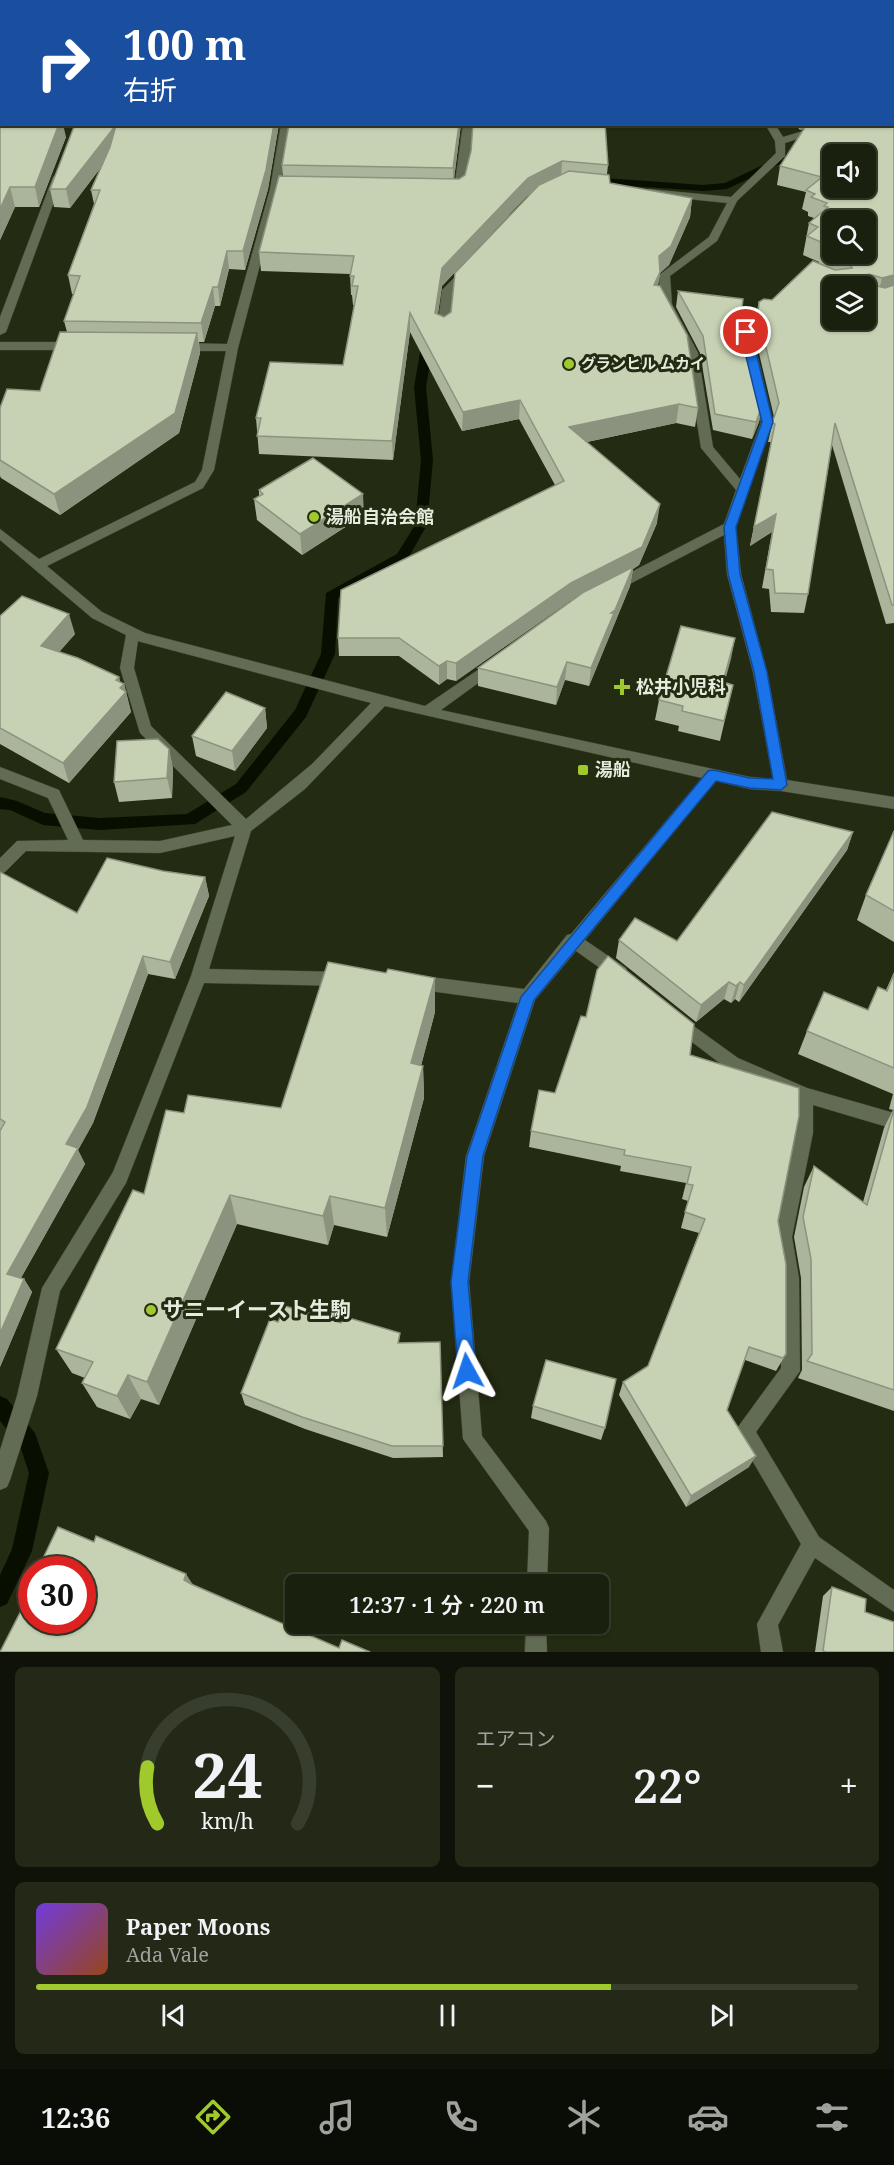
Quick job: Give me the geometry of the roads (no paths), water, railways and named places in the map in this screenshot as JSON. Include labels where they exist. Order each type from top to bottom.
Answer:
[{"type":"street","points":[[39,564],[199,485],[208,470],[232,348],[281,189],[285,126]]},
{"type":"street","points":[[448,192],[459,192],[464,169],[468,126]]},
{"type":"street","points":[[742,489],[707,448],[692,353],[666,304],[664,275],[713,239],[733,200],[781,154],[780,141],[771,126]]},
{"type":"street","points":[[780,141],[832,126]]},
{"type":"street","points":[[0,332],[62,168]]},
{"type":"street","points":[[639,191],[733,200]]},
{"type":"street","points":[[443,332],[448,290],[479,257]]},
{"type":"street","points":[[779,299],[772,306],[747,317],[746,332],[767,422],[730,527],[734,574],[760,672],[781,785]]},
{"type":"street","points":[[0,346],[93,347]]},
{"type":"street","points":[[162,347],[232,348]]},
{"type":"street","points":[[607,590],[730,527]]},
{"type":"street","points":[[0,533],[97,615],[133,633],[427,712],[750,783],[781,785],[894,803]]},
{"type":"street","points":[[133,633],[127,668],[145,729],[246,828]]},
{"type":"street","points":[[427,712],[502,659]]},
{"type":"street","points":[[0,867],[22,845],[160,848],[246,828],[262,817],[350,736],[382,700]]},
{"type":"street","points":[[0,773],[54,794],[79,847]]},
{"type":"street","points":[[537,1574],[539,1528],[473,1439],[460,1282],[475,1156],[528,997],[573,940],[713,775]]},
{"type":"street","points":[[0,1480],[27,1396],[51,1288],[120,1178],[199,976],[246,828]]},
{"type":"street","points":[[573,940],[632,984]]},
{"type":"street","points":[[199,976],[362,980]]},
{"type":"street","points":[[397,981],[528,997]]},
{"type":"street","points":[[668,1014],[732,1063],[804,1095],[894,1121]]},
{"type":"street","points":[[804,1095],[804,1132],[783,1237],[790,1278],[790,1371],[745,1431],[812,1544],[894,1602]]},
{"type":"street","points":[[772,1652],[767,1624],[812,1544]]},
{"type":"street","points":[[536,1634],[536,1652]]},
{"type":"waterway","points":[[590,180],[703,188],[727,186],[803,149]]},
{"type":"waterway","points":[[503,221],[533,192],[546,184]]},
{"type":"waterway","points":[[0,803],[12,805],[43,819],[100,824],[190,820],[241,788],[301,713],[328,654],[331,596],[402,557],[421,525],[427,460],[420,387],[428,341]]},
{"type":"waterway","points":[[0,1406],[28,1440],[39,1473],[22,1551],[0,1597]]},
{"type":"place","name":"グランヒル ムカイ","points":[[569,364]]},
{"type":"place","name":"湯船自治会館","points":[[314,517]]},
{"type":"place","name":"松井小児科","points":[[622,687]]},
{"type":"place","name":"湯船","points":[[583,770]]},
{"type":"place","name":"サニーイースト生駒","points":[[151,1310]]}]
